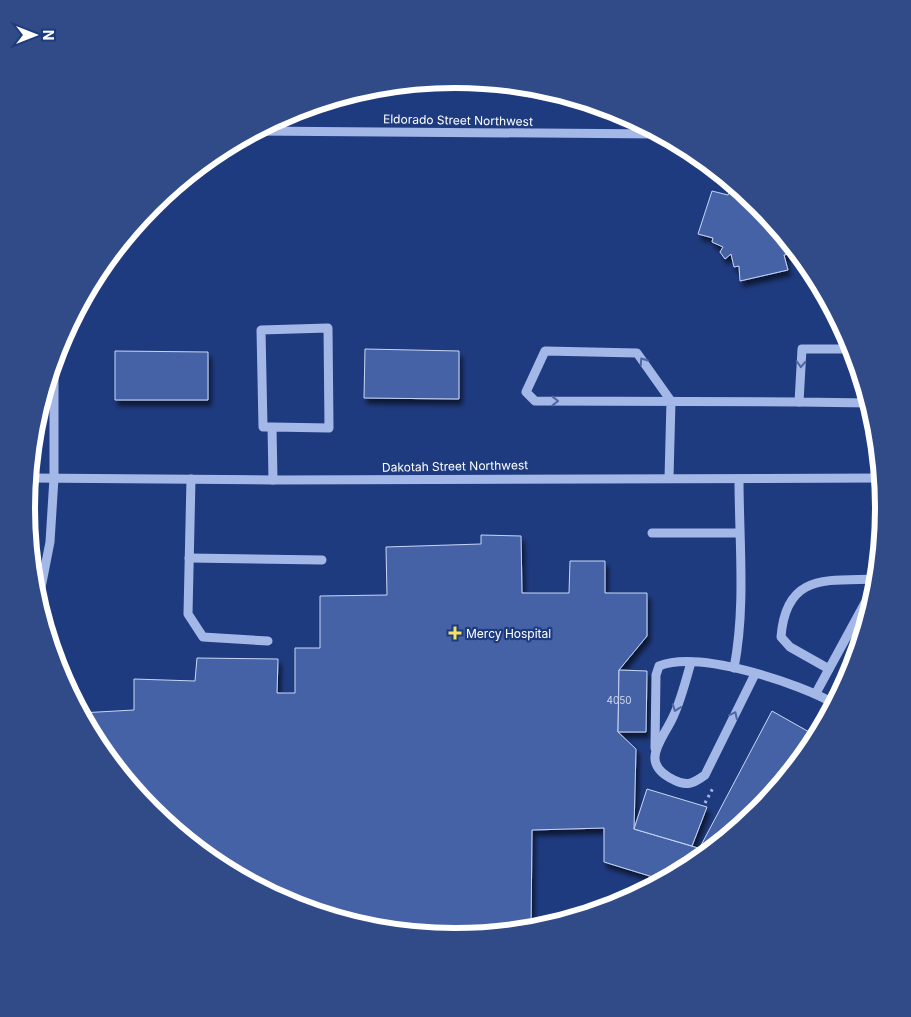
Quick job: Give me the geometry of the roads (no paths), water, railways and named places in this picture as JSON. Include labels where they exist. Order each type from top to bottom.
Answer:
[{"type":"street","name":"Eldorado Street Northwest","points":[[270,131],[647,134]]},
{"type":"street","points":[[328,328],[328,428],[272,427],[263,427],[261,330],[328,328]]},
{"type":"street","points":[[799,402],[802,349],[845,350]]},
{"type":"street","points":[[669,478],[670,401],[638,353],[545,350],[526,392],[535,401],[670,401],[863,403]]},
{"type":"street","points":[[42,583],[50,542],[54,478],[54,383]]},
{"type":"street","points":[[272,427],[273,480]]},
{"type":"street","name":"Dakotah Street Northwest","points":[[36,478],[273,480],[875,478]]},
{"type":"street","points":[[191,479],[188,614],[203,637],[268,642]]},
{"type":"street","points":[[734,668],[740,612],[739,479]]},
{"type":"street","points":[[652,533],[739,533]]},
{"type":"street","points":[[189,558],[322,560]]},
{"type":"street","points":[[829,669],[790,647],[781,637],[786,612],[803,586],[818,581],[870,579]]},
{"type":"street","points":[[816,693],[866,600]]},
{"type":"street","points":[[655,748],[673,717],[691,662]]},
{"type":"street","points":[[755,674],[705,775],[694,783],[681,784],[663,775],[656,764],[655,748],[654,688],[659,666],[666,663],[691,662],[734,668],[755,674],[816,693],[829,701]]},
{"type":"place","name":"Mercy Hospital","points":[[455,633]]}]
